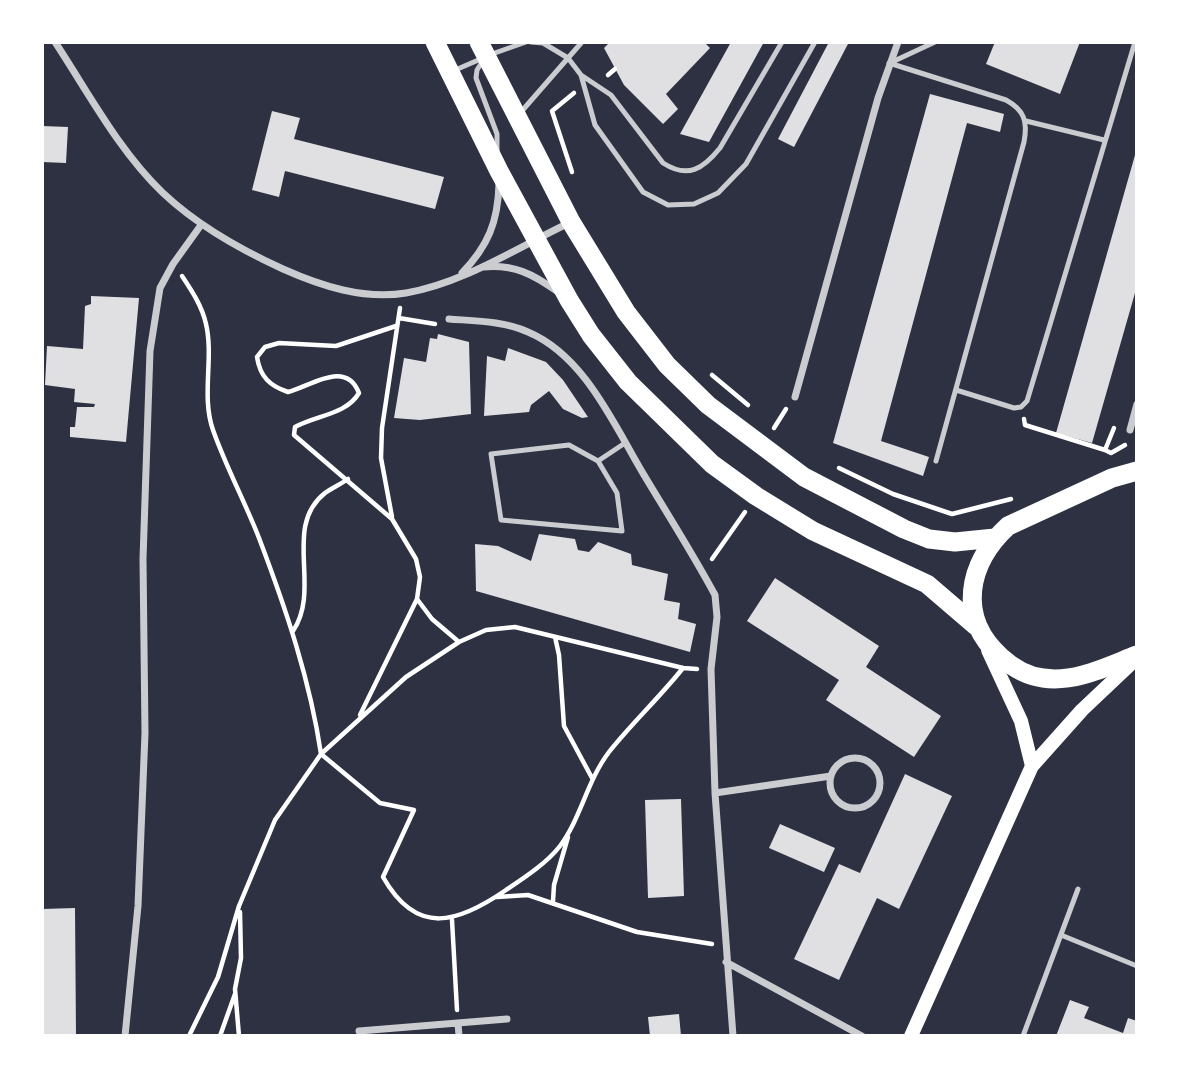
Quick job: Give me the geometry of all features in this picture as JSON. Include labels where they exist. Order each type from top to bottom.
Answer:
[{"type":"highway","points":[[435,42],[497,168],[591,335],[628,382],[712,464],[756,496],[813,531],[927,584],[979,631],[1010,666],[1041,678],[1075,677],[1137,657]]},
{"type":"highway","points":[[482,50],[571,222],[626,312],[667,365],[708,405],[760,447],[804,477],[843,499],[929,539],[955,542],[995,538]]},
{"type":"highway","points":[[1112,478],[1137,462]]},
{"type":"highway","points":[[979,631],[974,581],[980,561],[995,538],[1021,518],[1112,478],[1137,471]]},
{"type":"main road","points":[[979,631],[1021,721],[1032,766]]},
{"type":"main road","points":[[911,1036],[1032,766],[1082,710],[1137,657]]},
{"type":"street","points":[[55,42],[160,191],[201,225],[255,256],[337,289],[362,294],[403,294],[460,276],[571,222]]},
{"type":"street","points":[[795,397],[889,63],[898,42]]},
{"type":"street","points":[[460,276],[483,249],[496,222],[497,168]]},
{"type":"street","points":[[125,1036],[138,905],[145,733],[143,559],[150,351],[156,304],[173,264],[201,225]]},
{"type":"street","points":[[478,267],[506,266],[526,271],[569,300]]},
{"type":"street","points":[[449,319],[490,322],[527,332],[552,346],[590,387],[703,572],[717,605],[711,669],[715,793],[733,1036]]},
{"type":"street","points":[[1129,430],[1137,404]]},
{"type":"street","points":[[715,793],[831,776],[840,763],[856,758],[871,763],[877,770],[880,786],[873,801],[867,806],[850,808],[836,800],[830,785],[831,776]]},
{"type":"street","points":[[726,962],[862,1036]]},
{"type":"street","points":[[359,1031],[507,1019]]},
{"type":"street","points":[[458,1023],[459,1036]]},
{"type":"lane","points":[[450,73],[482,50],[544,42],[568,58],[581,75],[611,95],[663,163],[672,169],[692,172],[708,163],[720,148],[782,42]]},
{"type":"lane","points":[[517,117],[582,42]]},
{"type":"lane","points":[[581,75],[595,125],[643,192],[668,205],[694,204],[718,193],[746,164],[814,42]]},
{"type":"lane","points":[[889,63],[935,42]]},
{"type":"lane","points":[[956,390],[1014,408],[1021,407],[1027,401],[1135,42]]},
{"type":"lane","points":[[482,50],[476,78],[497,134],[497,168]]},
{"type":"lane","points":[[889,63],[1006,100],[1016,106],[1026,121],[1024,142],[936,461]]},
{"type":"lane","points":[[1026,121],[1104,140]]},
{"type":"lane","points":[[598,461],[625,443]]},
{"type":"lane","points":[[569,445],[598,461],[617,493],[622,531],[501,520],[491,454],[569,445]]},
{"type":"lane","points":[[1023,1036],[1078,888]]},
{"type":"lane","points":[[1061,935],[1137,966]]},
{"type":"path","points":[[597,85],[615,69]]},
{"type":"path","points":[[576,179],[552,111],[584,85]]},
{"type":"path","points":[[173,264],[195,296],[206,325],[208,407],[212,428],[259,537],[292,632],[314,709],[321,754],[380,803],[414,810],[383,877],[396,900],[404,907],[430,918],[452,920],[496,897],[558,849],[569,833]]},
{"type":"path","points":[[398,318],[435,324],[449,319]]},
{"type":"path","points":[[358,718],[417,599],[420,577],[416,558],[392,519],[294,435],[295,427],[302,423],[345,407],[359,393],[355,384],[347,377],[338,376],[323,378],[288,392],[273,387],[259,372],[257,357],[265,347],[279,343],[337,346],[396,327],[382,428],[381,458],[392,519]]},
{"type":"path","points":[[701,367],[754,410]]},
{"type":"path","points":[[1021,407],[1026,425],[1105,450],[1115,425],[1129,430]]},
{"type":"path","points":[[764,418],[784,434]]},
{"type":"path","points":[[1098,459],[1111,453]]},
{"type":"path","points":[[837,467],[893,494],[952,514],[1023,493]]},
{"type":"path","points":[[292,632],[305,603],[303,539],[307,518],[324,493],[348,480]]},
{"type":"path","points":[[417,599],[432,619],[459,642]]},
{"type":"path","points":[[189,1036],[218,977],[239,906],[275,820],[321,754],[406,677],[459,642],[486,630],[515,627],[683,668],[711,669]]},
{"type":"path","points":[[555,637],[559,655],[564,726],[592,778]]},
{"type":"path","points":[[553,901],[554,885],[569,833],[592,778],[609,752],[683,668]]},
{"type":"path","points":[[496,897],[528,895],[553,901],[638,932],[668,939],[725,945]]},
{"type":"path","points":[[239,906],[241,957],[236,993],[239,1036]]},
{"type":"path","points":[[452,920],[458,1023]]},
{"type":"path","points":[[220,1036],[236,993]]},
{"type":"building","points":[[610,42],[704,42],[710,48],[666,94],[678,109],[663,124],[624,85],[604,48]]},
{"type":"building","points":[[731,42],[764,42],[709,142],[680,134]]},
{"type":"building","points":[[829,42],[849,42],[794,147],[778,139]]},
{"type":"building","points":[[995,42],[1080,42],[1060,94],[986,64]]},
{"type":"building","points":[[930,94],[1004,114],[1000,132],[967,123],[881,441],[929,457],[923,476],[833,443]]},
{"type":"building","points":[[272,111],[300,118],[294,139],[444,177],[435,209],[285,171],[279,197],[252,190]]},
{"type":"building","points":[[42,126],[68,127],[66,163],[42,162]]},
{"type":"building","points":[[1137,148],[1137,286],[1092,443],[1056,433]]},
{"type":"building","points":[[91,296],[139,298],[126,442],[70,437],[70,427],[75,427],[77,407],[94,407],[95,404],[74,402],[75,389],[45,385],[47,346],[83,349],[85,306],[91,304]]},
{"type":"building","points":[[438,334],[469,342],[471,414],[420,420],[394,418],[404,358],[426,362],[430,338],[437,339]]},
{"type":"building","points":[[508,348],[546,362],[563,380],[588,417],[582,418],[563,409],[549,391],[531,405],[529,412],[484,416],[487,356],[505,361]]},
{"type":"building","points":[[539,534],[575,539],[578,550],[589,552],[598,542],[631,554],[632,565],[668,574],[664,600],[680,603],[678,619],[696,624],[690,652],[476,591],[475,544],[498,546],[531,561]]},
{"type":"building","points":[[775,578],[879,646],[866,667],[941,716],[914,757],[826,700],[839,680],[747,621]]},
{"type":"building","points":[[905,774],[952,796],[899,909],[877,898],[839,980],[794,959],[839,864],[860,873]]},
{"type":"building","points":[[681,799],[684,896],[648,898],[645,800]]},
{"type":"building","points":[[780,824],[835,848],[824,872],[769,848]]},
{"type":"building","points":[[75,908],[76,1036],[42,1036],[42,909]]},
{"type":"building","points":[[1070,1000],[1089,1007],[1084,1018],[1123,1033],[1128,1018],[1137,1021],[1137,1036],[1056,1036]]},
{"type":"building","points":[[679,1014],[681,1036],[650,1036],[648,1017]]}]
